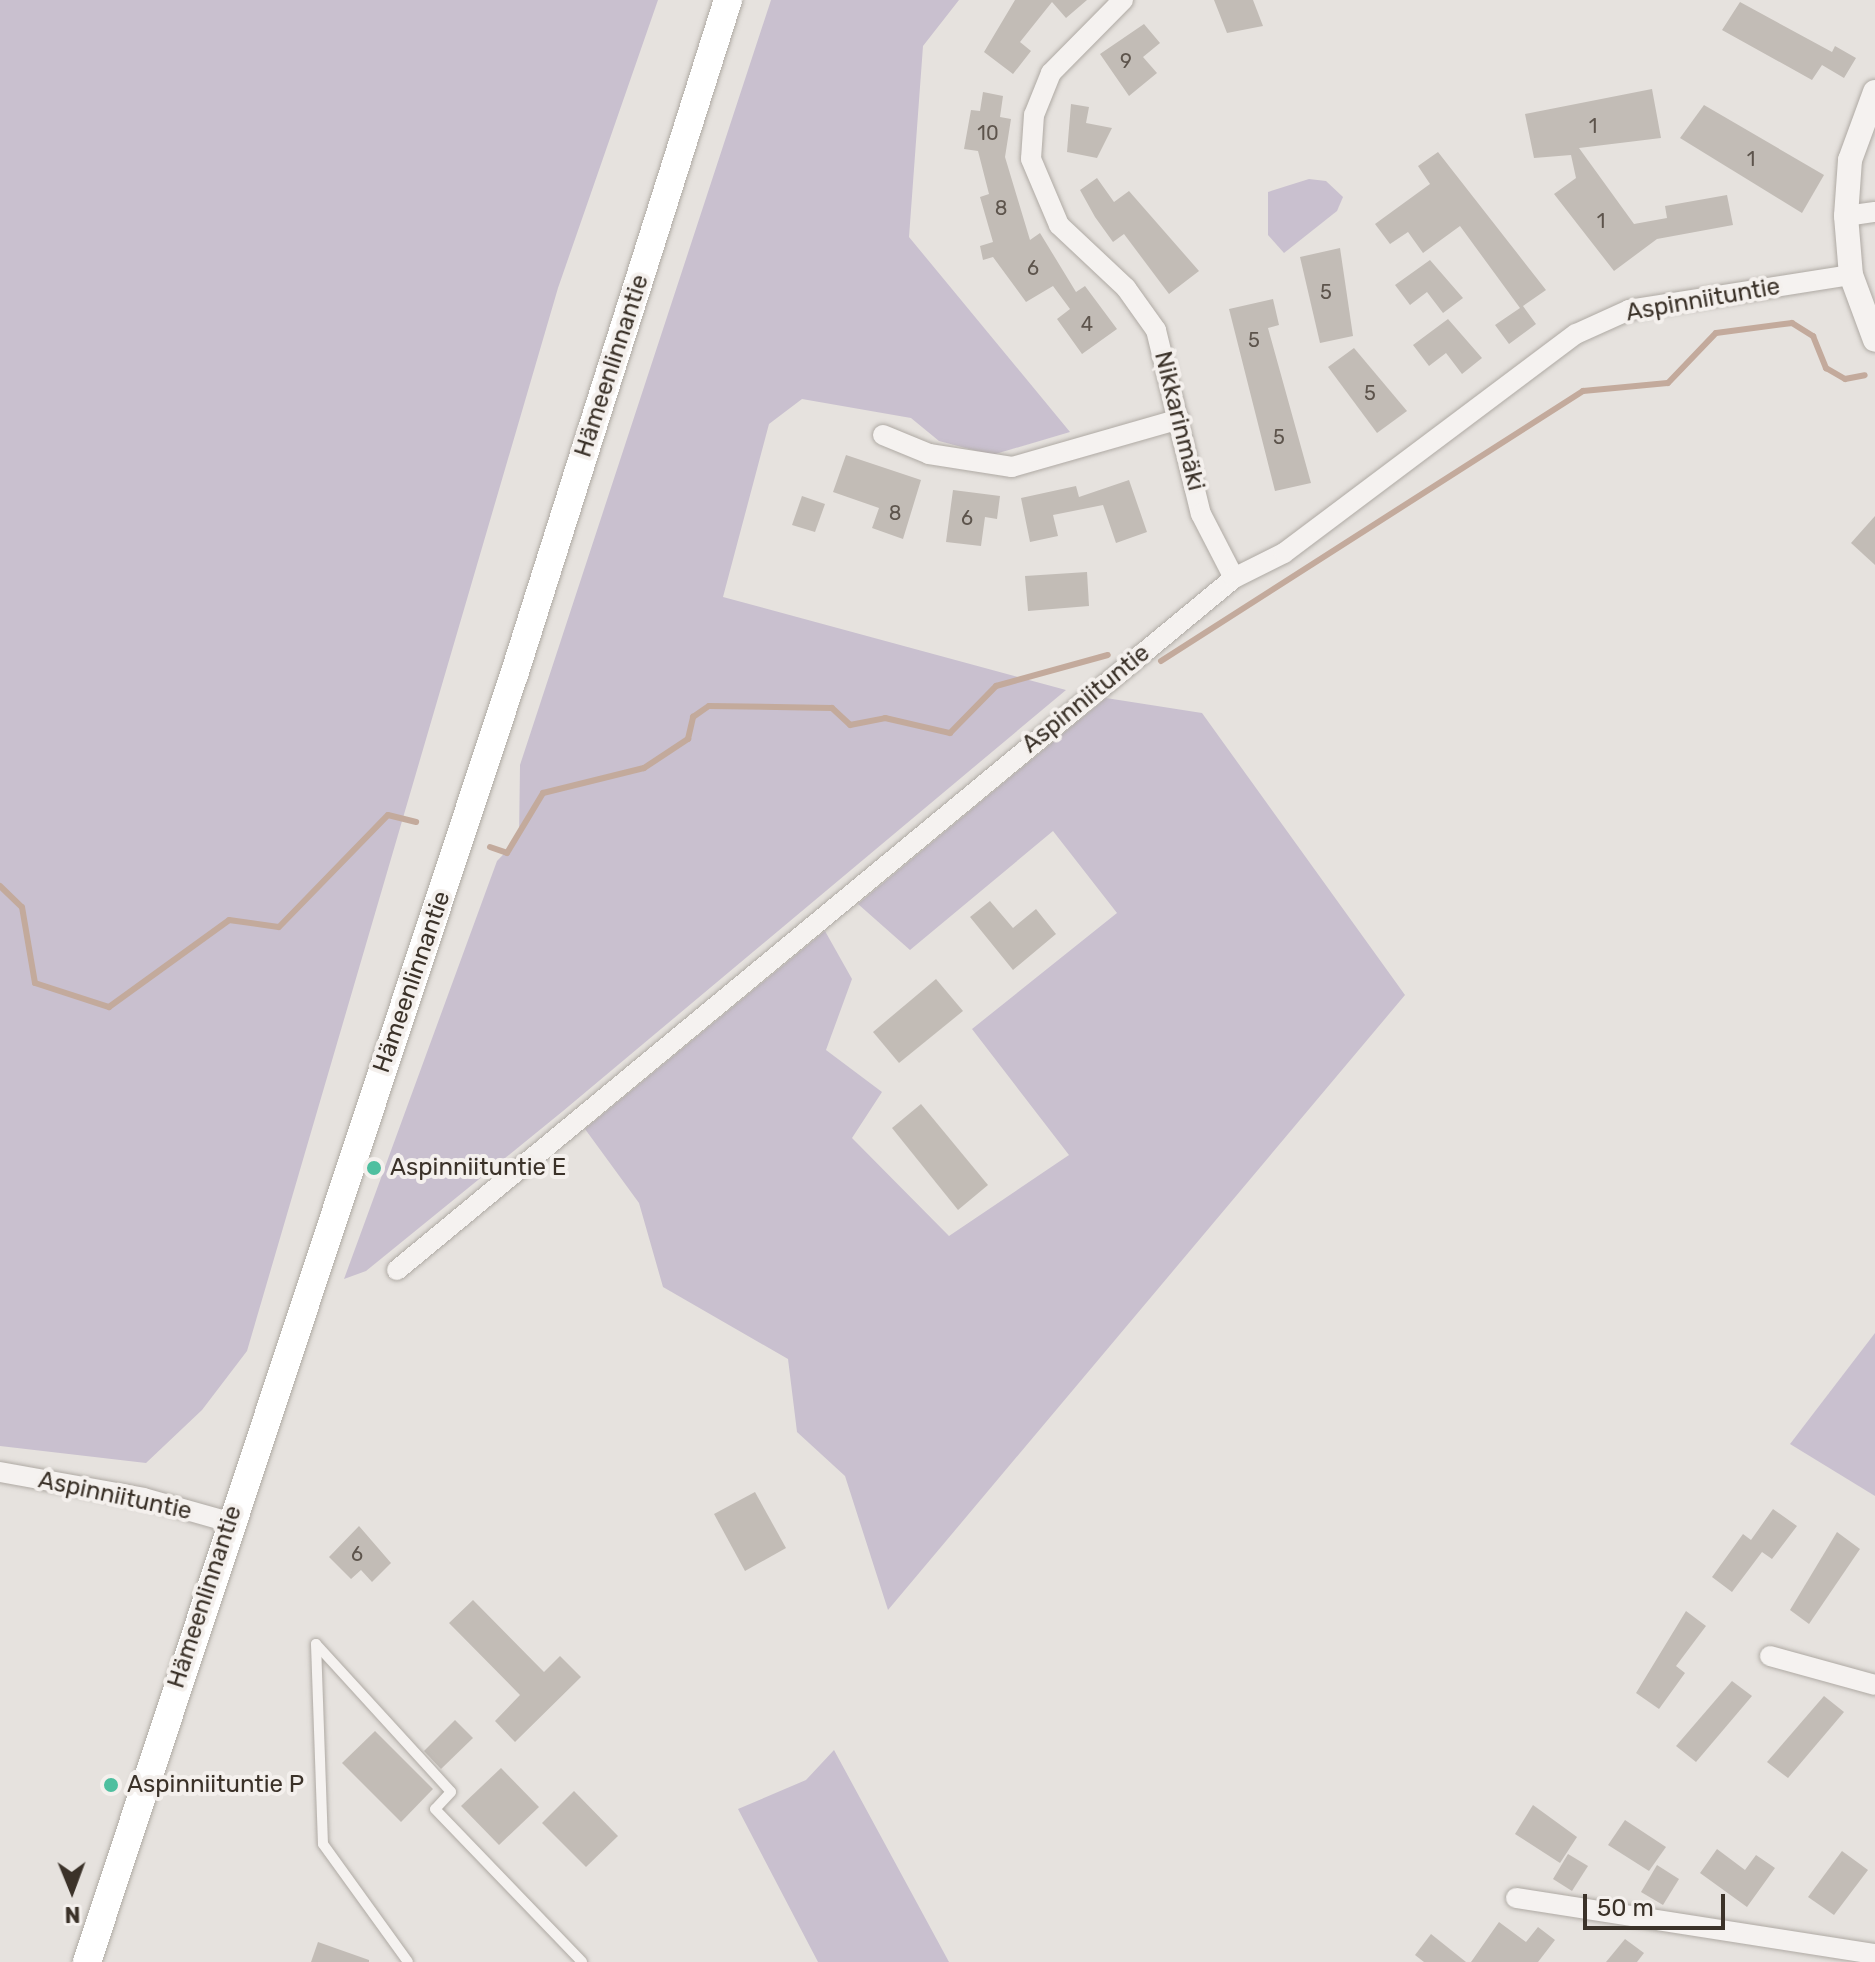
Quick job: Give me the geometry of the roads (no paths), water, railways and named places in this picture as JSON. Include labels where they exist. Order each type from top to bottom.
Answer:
[{"type":"main road","name":"Hämeenlinnantie","points":[[87,1962],[229,1522],[514,675],[728,0]]},
{"type":"street","name":"Nikkarinmäki","points":[[1123,0],[1051,73],[1034,115],[1031,159],[1059,225],[1126,288],[1156,330],[1201,514],[1234,578]]},
{"type":"street","points":[[1875,92],[1850,160],[1846,216],[1851,275],[1875,340]]},
{"type":"street","points":[[1846,216],[1875,212]]},
{"type":"street","name":"Aspinniituntie","points":[[397,1270],[1234,578],[1284,553],[1588,328],[1629,310],[1851,275]]},
{"type":"street","points":[[883,435],[929,454],[1012,467],[1179,419]]},
{"type":"street","name":"Aspinniituntie","points":[[0,1472],[144,1498],[229,1522]]},
{"type":"street","points":[[1770,1656],[1875,1685]]},
{"type":"street","points":[[1516,1898],[1875,1954]]},
{"type":"lane","points":[[408,1962],[323,1844],[316,1644],[451,1792],[435,1809],[582,1962]]},
{"type":"waterway","points":[[1161,661],[1583,391],[1668,383],[1716,333],[1792,323],[1813,336],[1826,368],[1845,379],[1865,375]]},
{"type":"waterway","points":[[490,847],[507,853],[543,793],[644,768],[688,739],[693,717],[709,706],[832,708],[850,725],[885,718],[950,733],[996,686],[1108,655]]},
{"type":"waterway","points":[[0,886],[22,907],[35,983],[109,1007],[229,920],[279,927],[388,815],[416,822]]},
{"type":"place","name":"Aspinniituntie E","points":[[374,1168]]},
{"type":"place","name":"Aspinniituntie P","points":[[111,1785]]}]
